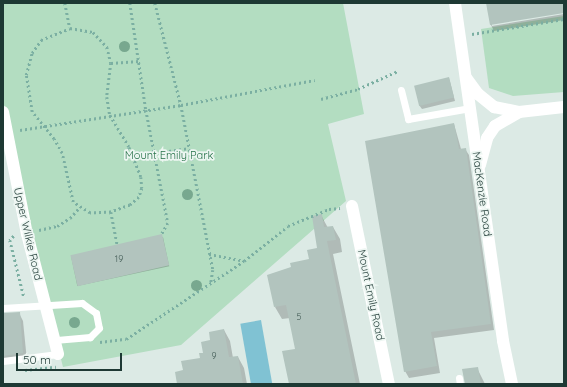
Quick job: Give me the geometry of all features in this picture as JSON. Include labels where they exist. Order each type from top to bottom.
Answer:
[{"type":"street","name":"MacKenzie Road","points":[[456,3],[503,341],[512,384]]},
{"type":"street","points":[[466,78],[478,94],[494,107],[519,112],[564,107]]},
{"type":"street","name":"Upper Wilkie Road","points":[[3,112],[27,234],[58,354]]},
{"type":"street","points":[[479,168],[487,138],[495,126],[519,112]]},
{"type":"street","name":"Mount Emily Road","points":[[352,206],[389,384]]},
{"type":"lane","points":[[401,90],[408,119],[470,108]]},
{"type":"lane","points":[[3,308],[45,304],[82,303],[96,313],[99,320],[99,328],[90,337],[54,340]]},
{"type":"lane","points":[[3,361],[58,354]]},
{"type":"path","points":[[65,3],[70,28]]},
{"type":"path","points":[[130,3],[146,110],[168,223],[162,234]]},
{"type":"path","points":[[155,3],[181,105],[213,278],[210,283]]},
{"type":"path","points":[[460,35],[564,19]]},
{"type":"path","points":[[70,28],[86,30],[97,35],[107,47],[111,63],[107,97],[110,115],[129,147],[141,177],[142,188],[139,197],[130,205],[111,212],[90,213],[79,208],[72,202],[68,190],[62,153],[44,126],[32,112],[26,75],[32,53],[42,40],[70,28]]},
{"type":"path","points":[[111,63],[139,61]]},
{"type":"path","points":[[321,99],[358,89],[398,71]]},
{"type":"path","points":[[7,132],[181,105],[315,80]]},
{"type":"path","points":[[154,153],[189,148]]},
{"type":"path","points":[[93,343],[126,340],[244,261],[288,226],[329,209],[352,206]]},
{"type":"path","points":[[27,306],[10,240],[13,236],[57,226],[70,218],[79,208]]},
{"type":"path","points":[[111,212],[117,244]]},
{"type":"path","points":[[209,254],[244,261]]},
{"type":"path","points":[[17,371],[61,367]]},
{"type":"green space","name":"Mount Emily Park","points":[[3,3],[343,3],[364,114],[328,124],[346,201],[181,345],[63,367],[34,252],[3,100]]},
{"type":"green space","points":[[564,16],[564,92],[513,96],[489,88],[481,29]]},
{"type":"water","points":[[261,320],[272,384],[251,384],[240,324]]},
{"type":"building","points":[[486,3],[564,3],[564,13],[490,25]]},
{"type":"building","points":[[449,77],[454,97],[419,106],[414,86]]},
{"type":"building","points":[[454,123],[459,149],[466,148],[491,324],[431,332],[437,366],[404,372],[365,141]]},
{"type":"building","points":[[322,214],[324,227],[333,226],[336,240],[327,241],[356,384],[289,384],[282,351],[295,349],[286,305],[274,307],[267,275],[291,267],[290,263],[309,259],[307,250],[317,248],[312,216]]},
{"type":"building","points":[[162,234],[169,265],[78,286],[70,255]]},
{"type":"building","points":[[20,312],[23,353],[3,356],[3,313]]},
{"type":"building","points":[[224,329],[229,357],[238,356],[243,384],[177,384],[175,372],[183,370],[181,361],[200,358],[199,353],[203,353],[201,342],[210,340],[209,332]]},
{"type":"building","points":[[478,367],[481,384],[465,384],[462,369]]}]
